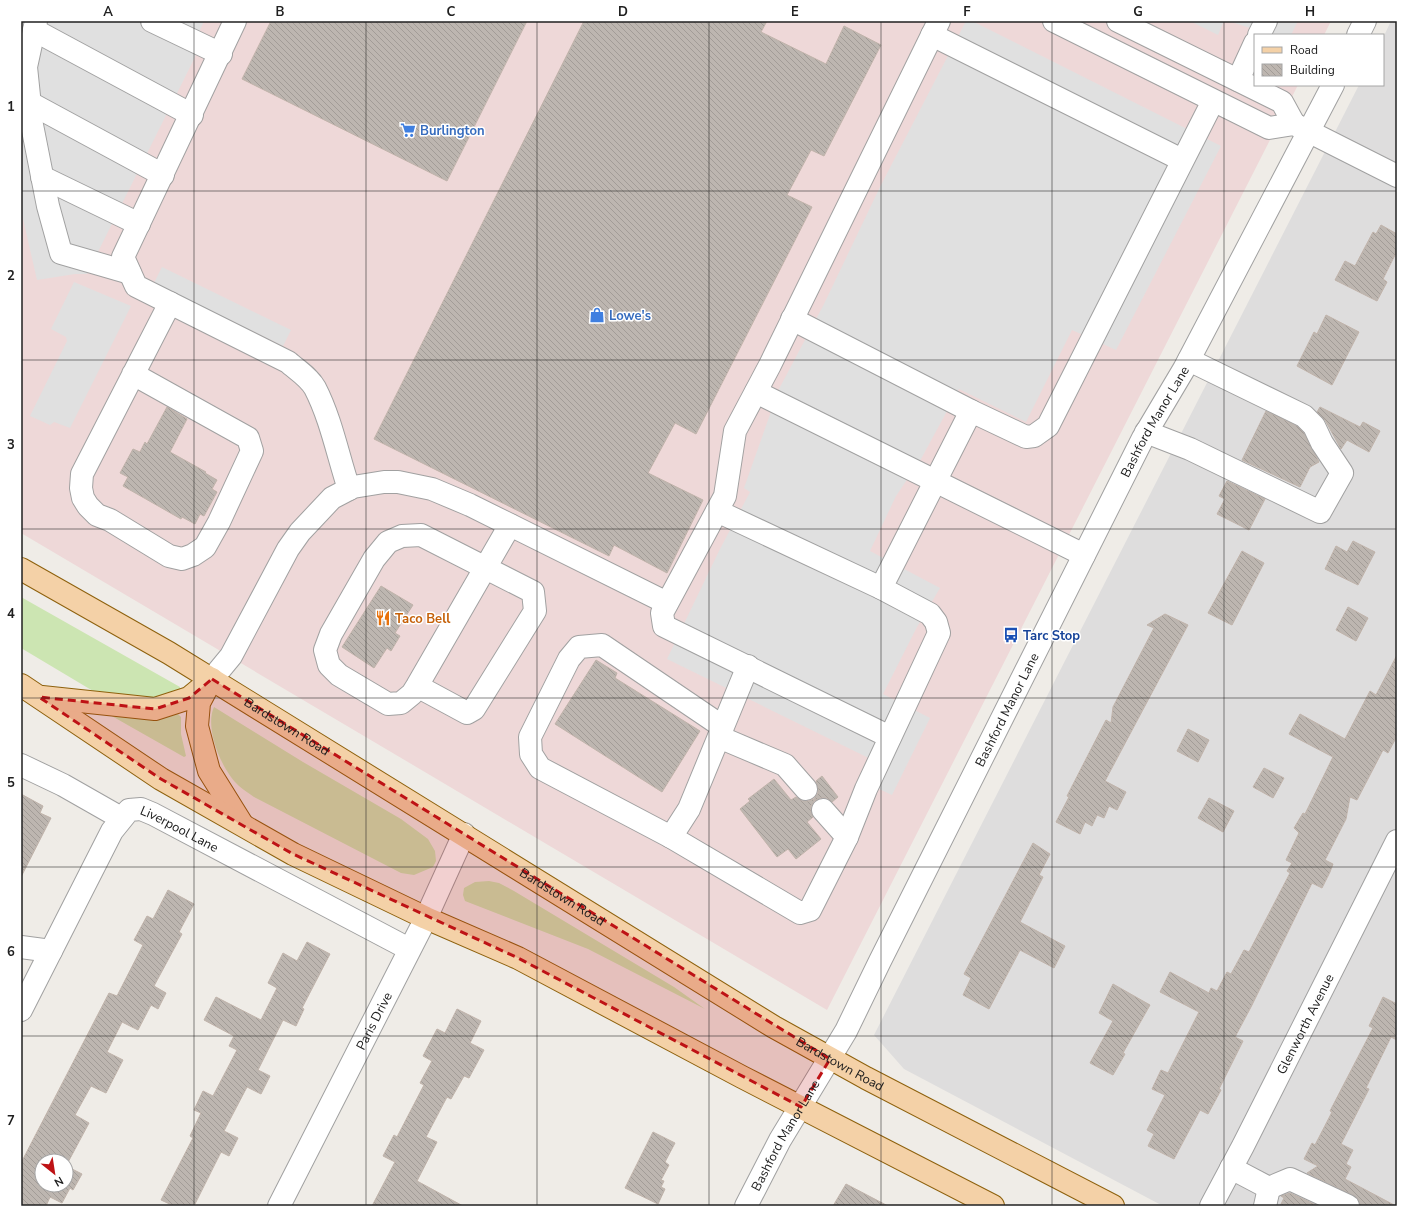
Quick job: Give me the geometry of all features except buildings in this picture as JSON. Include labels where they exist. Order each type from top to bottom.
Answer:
[{"type":"main road","name":"Bardstown Road","points":[[21,570],[169,653],[774,1027],[830,1059],[1113,1206]]},
{"type":"main road","points":[[39,697],[155,709],[189,698],[212,680]]},
{"type":"main road","points":[[212,680],[199,703],[196,726],[209,771],[243,826]]},
{"type":"main road","points":[[21,685],[161,779],[293,854],[426,918],[518,958],[993,1206]]},
{"type":"street","points":[[152,21],[221,54]]},
{"type":"street","points":[[235,21],[221,54],[123,257],[136,286],[288,362],[304,375],[314,387],[349,489]]},
{"type":"street","points":[[1054,21],[1269,128],[1302,128]]},
{"type":"street","points":[[1118,21],[1282,102],[1302,128],[1397,176]]},
{"type":"street","points":[[1358,34],[1365,21]]},
{"type":"street","points":[[130,273],[61,253],[48,206],[32,125],[26,67],[35,26],[192,115]]},
{"type":"street","points":[[890,737],[664,626],[662,613],[725,496],[736,431],[936,28],[1182,160]]},
{"type":"street","points":[[1238,80],[1254,46]]},
{"type":"street","name":"Bashford Manor Lane","points":[[746,1206],[780,1140],[830,1059],[852,1020],[880,961],[1146,432],[1189,360],[1302,128],[1332,86]]},
{"type":"street","points":[[792,319],[972,411],[1026,437],[1034,436],[1048,426],[1213,101]]},
{"type":"street","points":[[30,104],[163,174]]},
{"type":"street","points":[[42,177],[139,224]]},
{"type":"street","points":[[133,374],[248,438],[252,451],[219,522],[205,547],[193,556],[182,559],[169,556],[110,520],[97,515],[88,506],[83,498],[81,488],[82,474],[133,374],[170,303]]},
{"type":"street","points":[[1146,432],[1190,449],[1320,512],[1342,473],[1322,443],[1314,426],[1304,416],[1189,360]]},
{"type":"street","points":[[756,392],[1084,555]]},
{"type":"street","points":[[881,588],[972,411]]},
{"type":"street","points":[[212,680],[231,656],[288,550],[300,532],[332,498],[349,489],[384,482],[398,482],[432,489],[510,525],[667,602]]},
{"type":"street","points":[[717,511],[881,588],[930,614],[940,633],[866,789],[847,837],[810,910],[800,913],[671,837],[540,768],[531,754],[530,737],[569,659],[579,647],[602,645],[721,732],[785,765],[806,789]]},
{"type":"street","points":[[417,686],[467,713],[474,709],[535,611],[533,592],[486,567],[421,535],[402,536],[388,542],[374,559],[346,606],[331,634],[325,650],[329,665],[339,675],[388,704],[401,703],[412,694],[417,686],[486,567],[510,525]]},
{"type":"street","points":[[671,837],[689,809],[748,666]]},
{"type":"street","points":[[21,765],[63,785],[121,818]]},
{"type":"street","name":"Liverpool Lane","points":[[21,1010],[112,831],[129,810],[141,809],[153,814],[408,949]]},
{"type":"street","points":[[823,810],[847,837]]},
{"type":"street","name":"Paris Drive","points":[[279,1206],[408,949],[426,918],[464,834]]},
{"type":"street","name":"Glenworth Avenue","points":[[1211,1206],[1397,841]]},
{"type":"street","points":[[21,946],[51,951]]},
{"type":"street","points":[[1231,1168],[1267,1197],[1290,1179],[1348,1206]]},
{"type":"highlighted area","points":[[212,679],[830,1059],[801,1107],[518,958],[293,854],[161,779],[39,697],[155,709],[189,698]]},
{"type":"shaded area","points":[[21,21],[1331,21],[1324,34],[1254,34],[1254,86],[1297,86],[827,1010],[21,533]]},
{"type":"shaded area","points":[[21,21],[204,21],[200,30],[195,57],[87,274],[75,274],[37,280],[21,210]]},
{"type":"shaded area","points":[[966,21],[972,21],[1221,146],[1116,350],[1072,330],[1026,422],[959,389],[921,459],[896,496],[870,551],[940,588],[917,627],[883,694],[930,718],[892,795],[877,788],[887,767],[667,659],[719,551],[750,492],[744,488],[779,389],[824,304],[880,187]]},
{"type":"shaded area","points":[[1190,21],[1224,21],[1218,35]]},
{"type":"shaded area","points":[[1228,21],[1298,21],[1292,34],[1269,34]]},
{"type":"shaded area","points":[[1391,21],[1397,21],[1397,1206],[1163,1206],[904,1069],[874,1035],[1358,86],[1384,86],[1384,36]]},
{"type":"shaded area","points":[[162,267],[291,330],[283,346],[154,283]]},
{"type":"shaded area","points":[[74,282],[131,306],[70,428],[54,422],[50,425],[30,416],[67,341],[66,337],[51,329]]},
{"type":"green space","points":[[21,597],[180,687],[180,693],[158,700],[112,698],[93,691],[21,648]]},
{"type":"green space","points":[[214,707],[303,762],[401,819],[428,839],[435,851],[436,861],[433,867],[414,875],[401,873],[254,797],[242,789],[227,770],[216,749],[211,726]]},
{"type":"green space","points":[[177,713],[181,717],[181,734],[186,756],[184,757],[110,715]]},
{"type":"green space","points":[[489,881],[499,883],[514,891],[674,987],[705,1009],[588,949],[465,901],[463,895],[464,888],[475,882]]},
{"type":"place","name":"Burlington","points":[[408,130]]},
{"type":"place","name":"Lowe's","points":[[597,315]]},
{"type":"place","name":"Taco Bell","points":[[383,618]]},
{"type":"place","name":"Tarc Stop","points":[[1011,635]]}]
